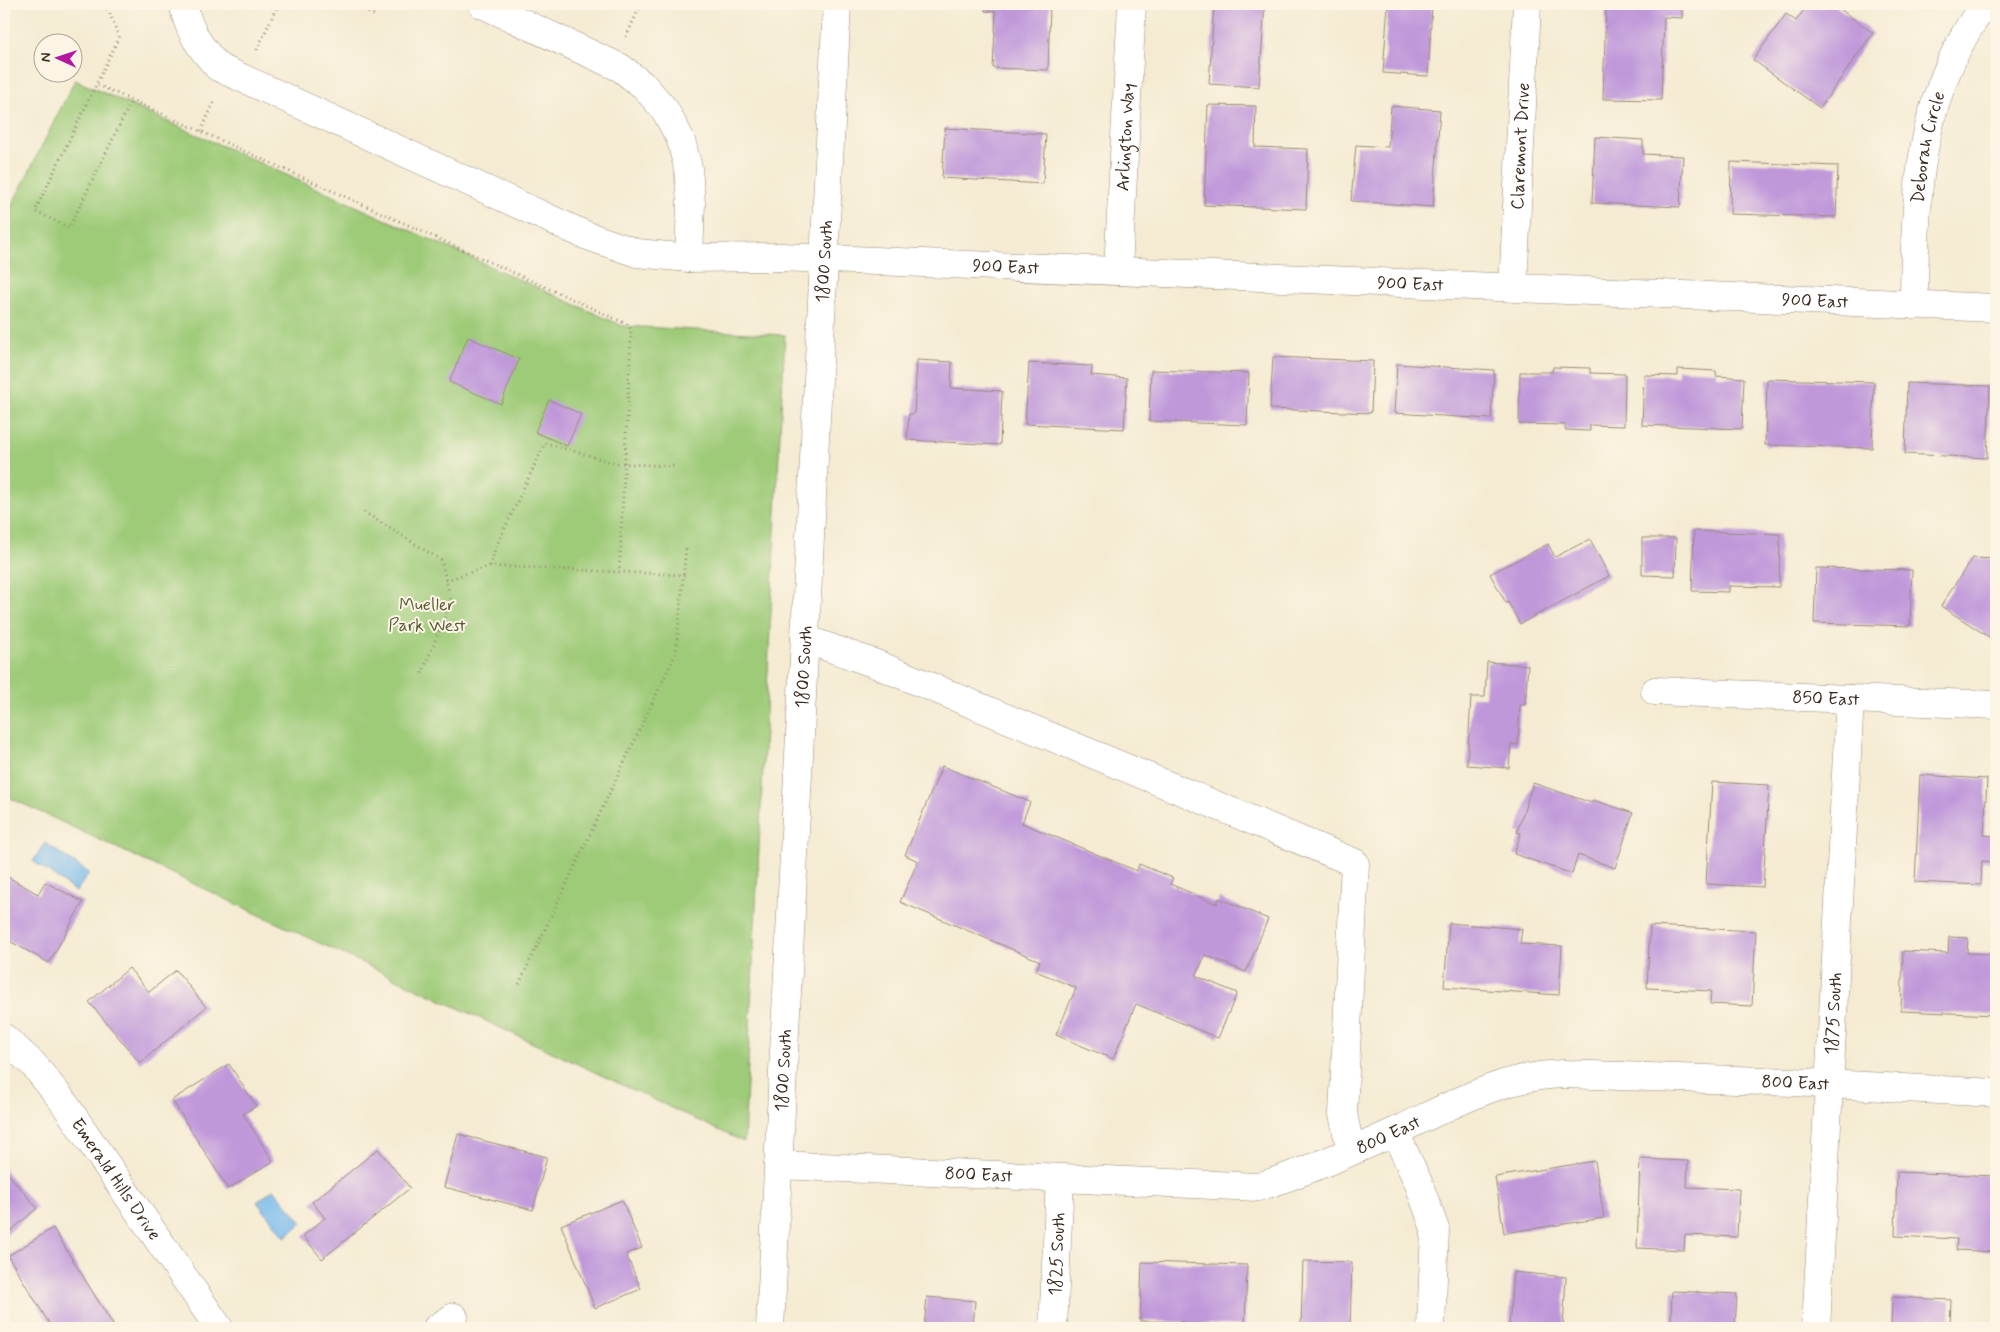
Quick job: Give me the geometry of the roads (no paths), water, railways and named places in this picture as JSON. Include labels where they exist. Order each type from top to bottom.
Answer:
[{"type":"street","name":"900 East","points":[[184,4],[187,24],[200,48],[218,67],[585,235],[637,254],[689,258],[824,258],[1996,308]]},
{"type":"street","points":[[482,4],[621,68],[644,86],[665,110],[681,140],[688,168],[691,203],[689,258]]},
{"type":"street","name":"1800 South","points":[[770,1328],[837,4]]},
{"type":"street","name":"Arlington Way","points":[[1118,271],[1132,4]]},
{"type":"street","name":"Claremont Drive","points":[[1513,288],[1527,4]]},
{"type":"street","name":"Deborah Circle","points":[[1914,305],[1920,162],[1928,122],[1941,84],[1958,46],[1986,4]]},
{"type":"street","points":[[805,639],[876,664],[1355,863],[1344,1114],[1350,1150]]},
{"type":"street","name":"850 East","points":[[1655,691],[1996,705]]},
{"type":"street","name":"1875 South","points":[[1816,1328],[1850,699]]},
{"type":"street","name":"Emerald Hills Drive","points":[[4,1038],[33,1064],[62,1100],[219,1328]]},
{"type":"street","name":"800 East","points":[[778,1165],[1258,1187],[1284,1179],[1395,1132],[1485,1089],[1535,1075],[1563,1074],[1830,1084],[1996,1093]]},
{"type":"street","points":[[1395,1132],[1418,1182],[1435,1229],[1431,1328]]},
{"type":"street","name":"1825 South","points":[[1053,1328],[1060,1179]]},
{"type":"water","points":[[45,843],[89,873],[76,892],[33,861]]},
{"type":"water","points":[[274,1189],[302,1223],[285,1237],[257,1202]]},
{"type":"park label","name":"Mueller Park West","points":[[427,614]]}]
